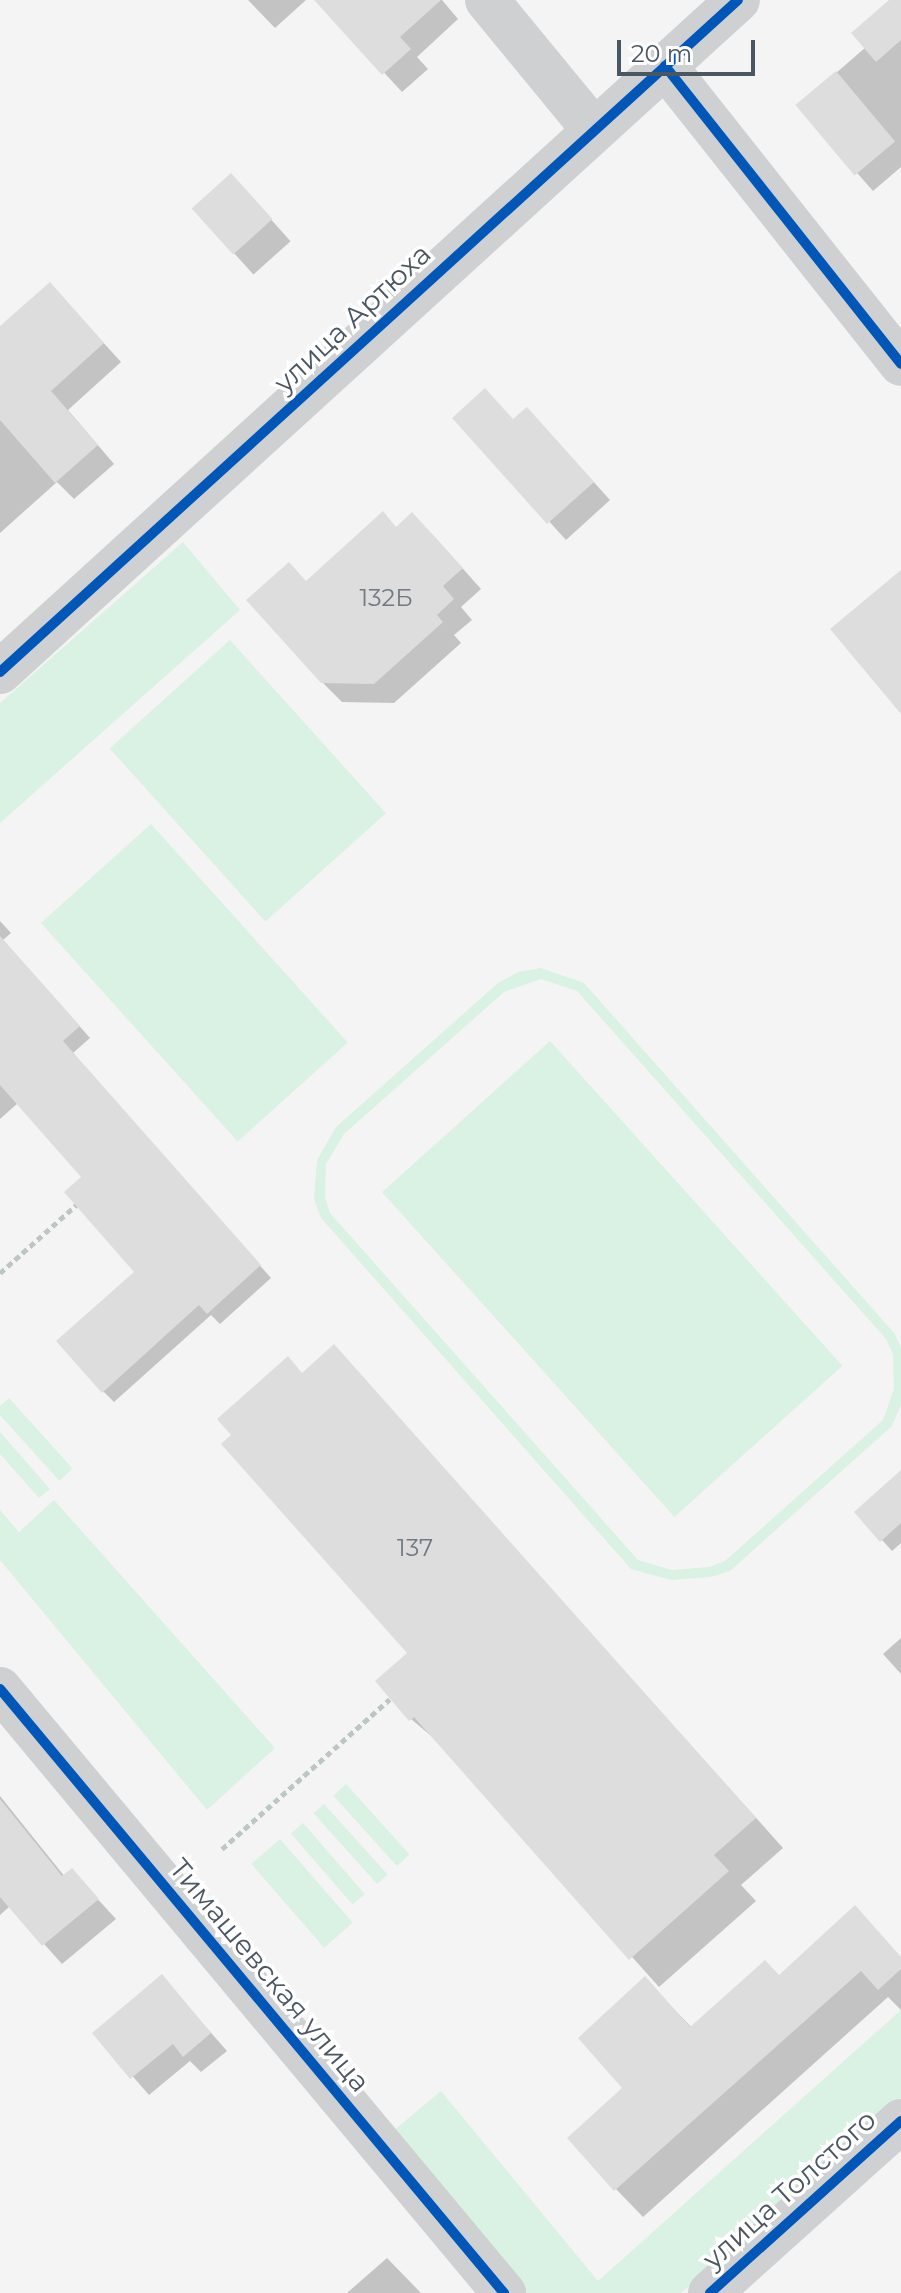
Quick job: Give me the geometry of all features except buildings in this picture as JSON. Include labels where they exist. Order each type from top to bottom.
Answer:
[{"type":"street","points":[[487,0],[593,129]]},
{"type":"street","name":"улица Артюха","points":[[0,672],[738,0]]},
{"type":"street","points":[[665,66],[901,364]]},
{"type":"street","name":"Тимашевская улица","points":[[0,1689],[504,2293]]},
{"type":"street","name":"улица Толстого","points":[[710,2293],[901,2121]]},
{"type":"path","points":[[0,1273],[76,1205]]},
{"type":"path","points":[[222,1849],[390,1699]]},
{"type":"green space","points":[[183,542],[240,610],[0,823],[0,703]]},
{"type":"green space","points":[[230,640],[386,813],[266,922],[110,748]]},
{"type":"green space","points":[[151,824],[348,1042],[238,1142],[41,923]]},
{"type":"green space","points":[[541,968],[584,983],[895,1334],[901,1348],[901,1405],[892,1426],[730,1571],[711,1577],[671,1580],[631,1569],[321,1218],[314,1199],[317,1160],[336,1127],[498,983],[518,972]],"holes":[[[541,979],[577,991],[886,1339],[893,1354],[894,1389],[883,1420],[725,1561],[709,1567],[672,1570],[638,1560],[330,1213],[325,1197],[326,1164],[344,1134],[504,992]]]},
{"type":"green space","points":[[550,1041],[842,1366],[674,1517],[382,1192]]},
{"type":"green space","points":[[9,1398],[73,1469],[59,1481],[0,1415],[0,1406]]},
{"type":"green space","points":[[0,1432],[50,1489],[39,1498],[0,1454]]},
{"type":"green space","points":[[54,1500],[275,1748],[207,1810],[0,1560],[0,1510],[19,1532]]},
{"type":"green space","points":[[346,1784],[410,1855],[397,1866],[333,1795]]},
{"type":"green space","points":[[324,1804],[388,1875],[377,1884],[314,1813]]},
{"type":"green space","points":[[303,1823],[365,1894],[353,1904],[291,1833]]},
{"type":"green space","points":[[280,1839],[353,1923],[324,1948],[251,1864]]},
{"type":"green space","points":[[901,2010],[901,2098],[681,2293],[527,2293],[392,2132],[441,2091],[598,2281]]},
{"type":"cycle path","points":[[0,672],[738,0]]},
{"type":"cycle path","points":[[665,66],[901,364]]},
{"type":"cycle path","points":[[0,1689],[504,2293]]},
{"type":"cycle path","points":[[710,2293],[901,2121]]}]
